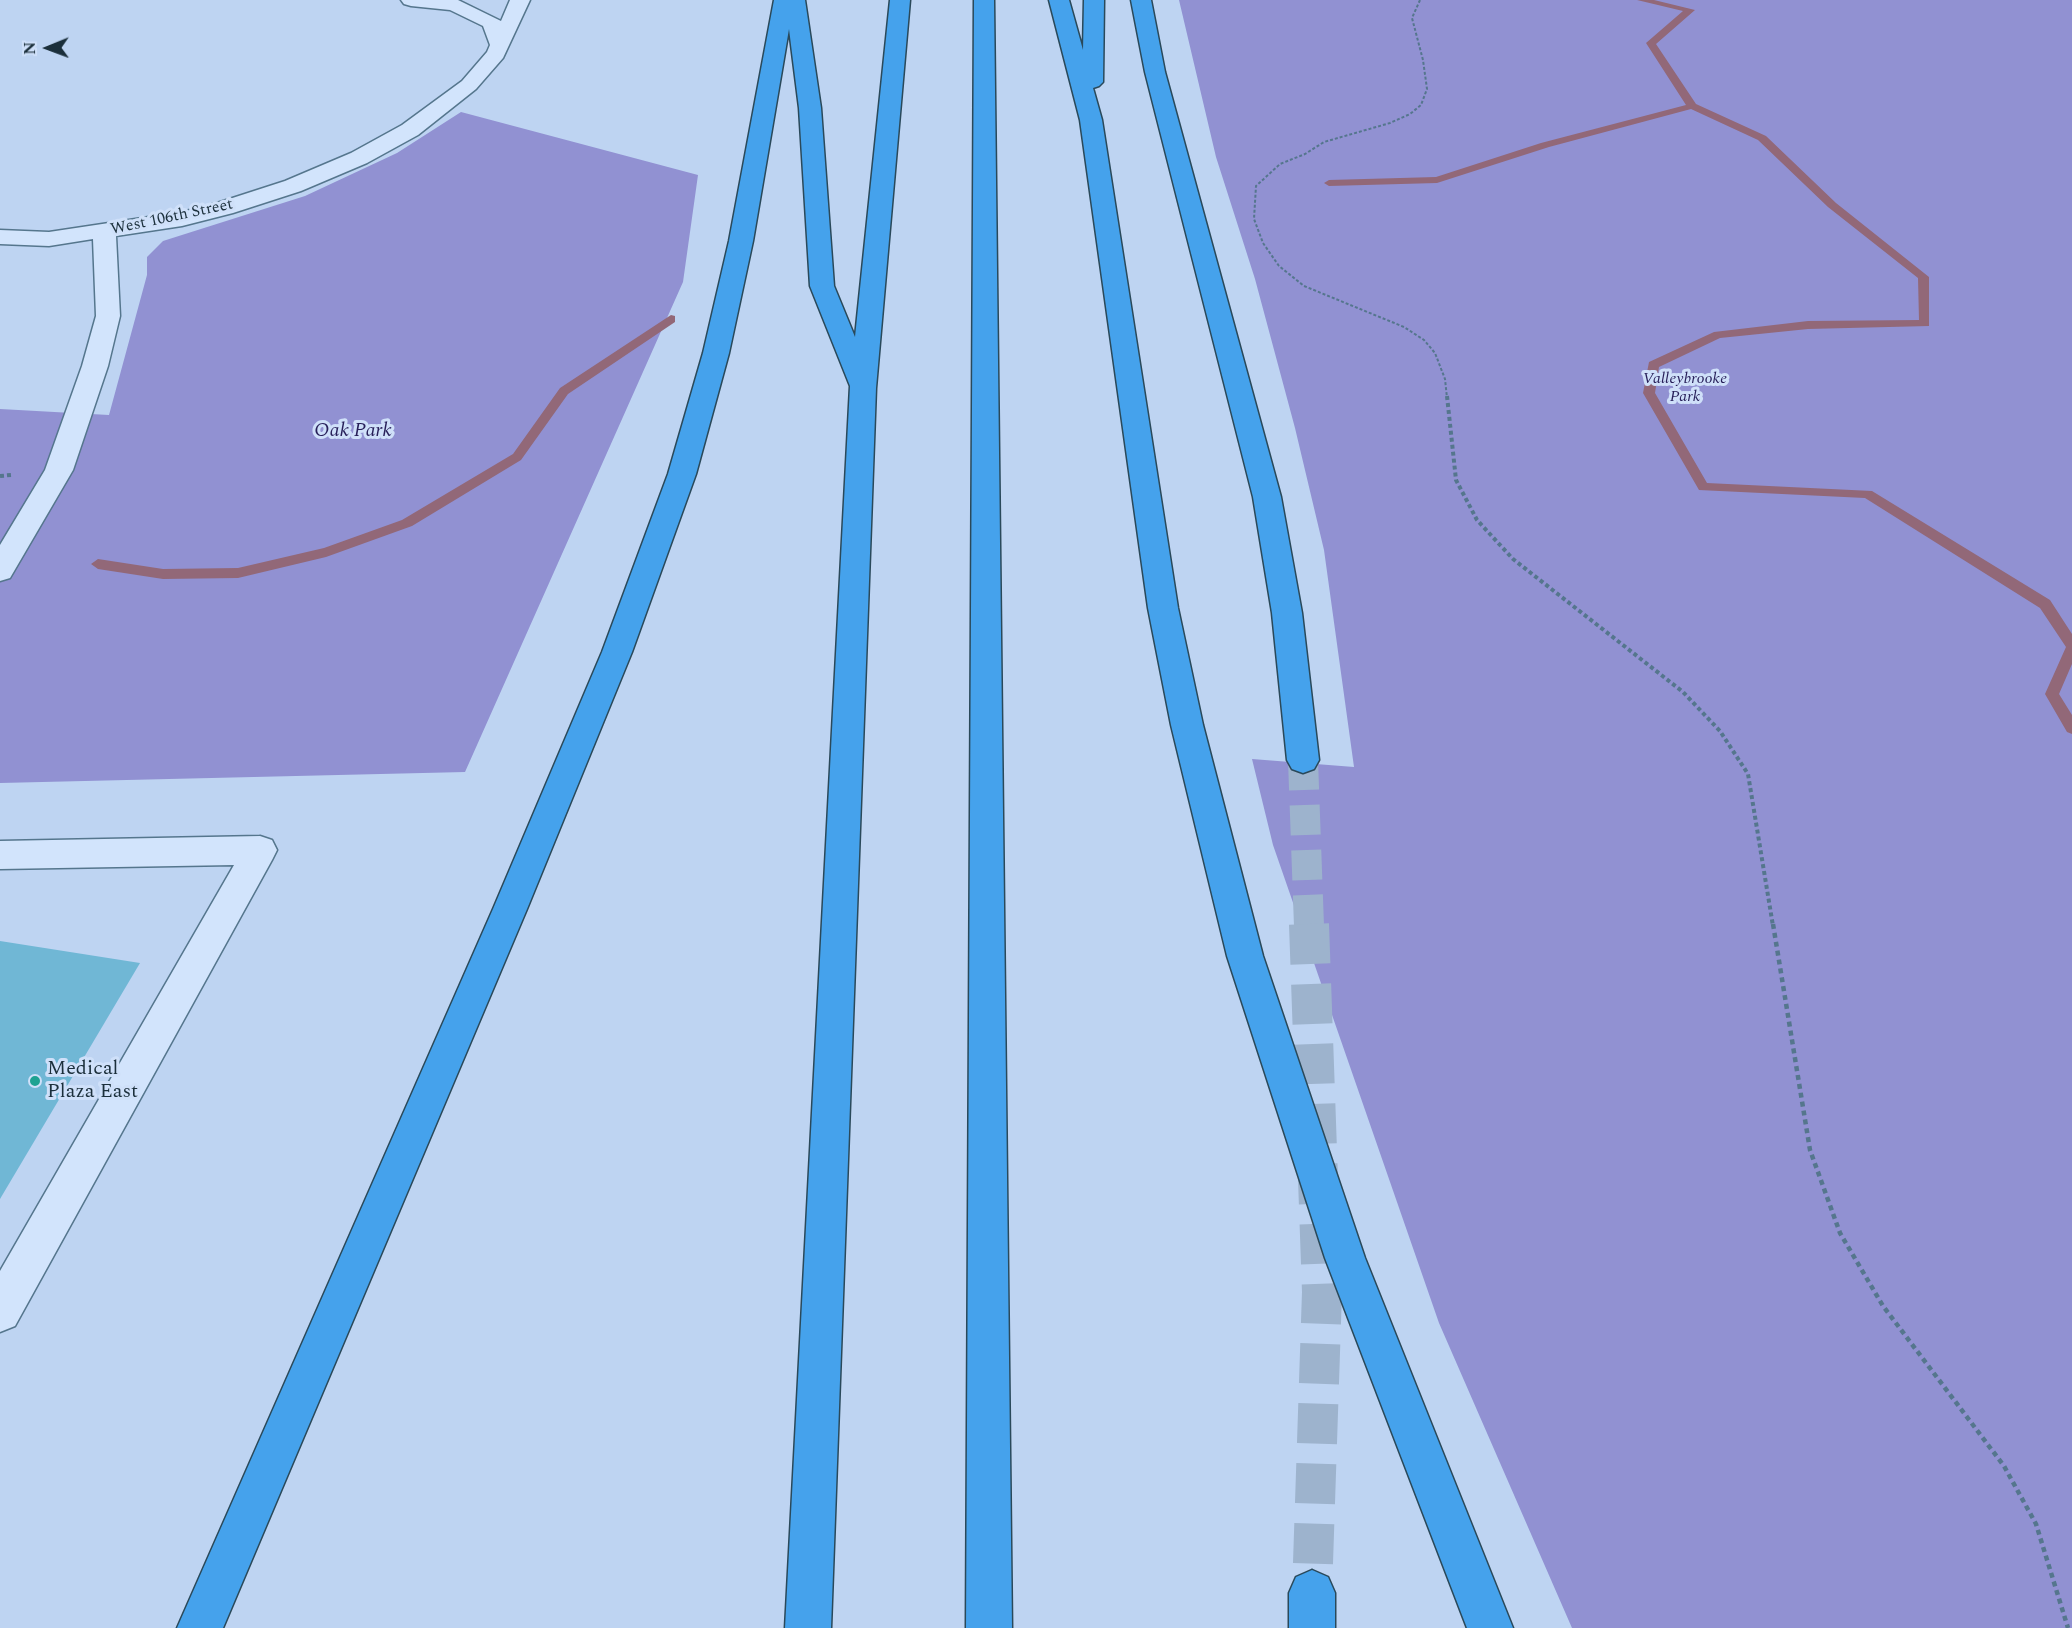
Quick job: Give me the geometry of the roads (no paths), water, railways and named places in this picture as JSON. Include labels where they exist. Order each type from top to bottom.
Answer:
[{"type":"highway","points":[[200,1628],[609,674],[682,474],[716,353],[741,240],[784,0]]},
{"type":"highway","points":[[795,0],[810,108],[822,286],[863,388]]},
{"type":"highway","points":[[808,1628],[863,388],[900,0]]},
{"type":"highway","points":[[984,0],[989,1628]]},
{"type":"highway","points":[[1059,0],[1091,120],[1163,608],[1187,725],[1245,956],[1345,1258],[1490,1628]]},
{"type":"highway","points":[[1091,120],[1094,0]]},
{"type":"highway","points":[[1142,0],[1155,72],[1266,497],[1287,614],[1303,760]]},
{"type":"street","points":[[411,0],[454,5],[492,22],[500,45]]},
{"type":"street","name":"West 106th Street","points":[[0,570],[59,470],[95,366],[108,316],[104,231],[182,219],[293,186],[359,158],[410,130],[469,86],[496,54],[520,0]]},
{"type":"street","points":[[0,237],[49,239],[104,231]]},
{"type":"street","points":[[0,855],[260,850],[0,1311]]},
{"type":"waterway","points":[[1641,0],[1690,10],[1651,43],[1692,106]]},
{"type":"waterway","points":[[1329,183],[1437,180],[1545,145],[1692,106]]},
{"type":"waterway","points":[[1692,106],[1762,138],[1832,205],[1923,277],[1925,323],[1808,325],[1718,335],[1653,365],[1649,393],[1703,487],[1868,494],[2045,604],[2072,645]]},
{"type":"waterway","points":[[98,564],[163,574],[238,573],[326,552],[407,523],[517,457],[564,391],[671,319]]},
{"type":"waterway","points":[[2072,648],[2052,694],[2072,728]]},
{"type":"tunnel","points":[[1303,760],[1309,926]]},
{"type":"tunnel","points":[[1309,924],[1322,1292],[1312,1593]]},
{"type":"place","name":"Medical Plaza East","points":[[35,1081]]},
{"type":"park label","name":"Valleybrooke Park","points":[[1685,389]]},
{"type":"park label","name":"Oak Park","points":[[353,432]]}]
